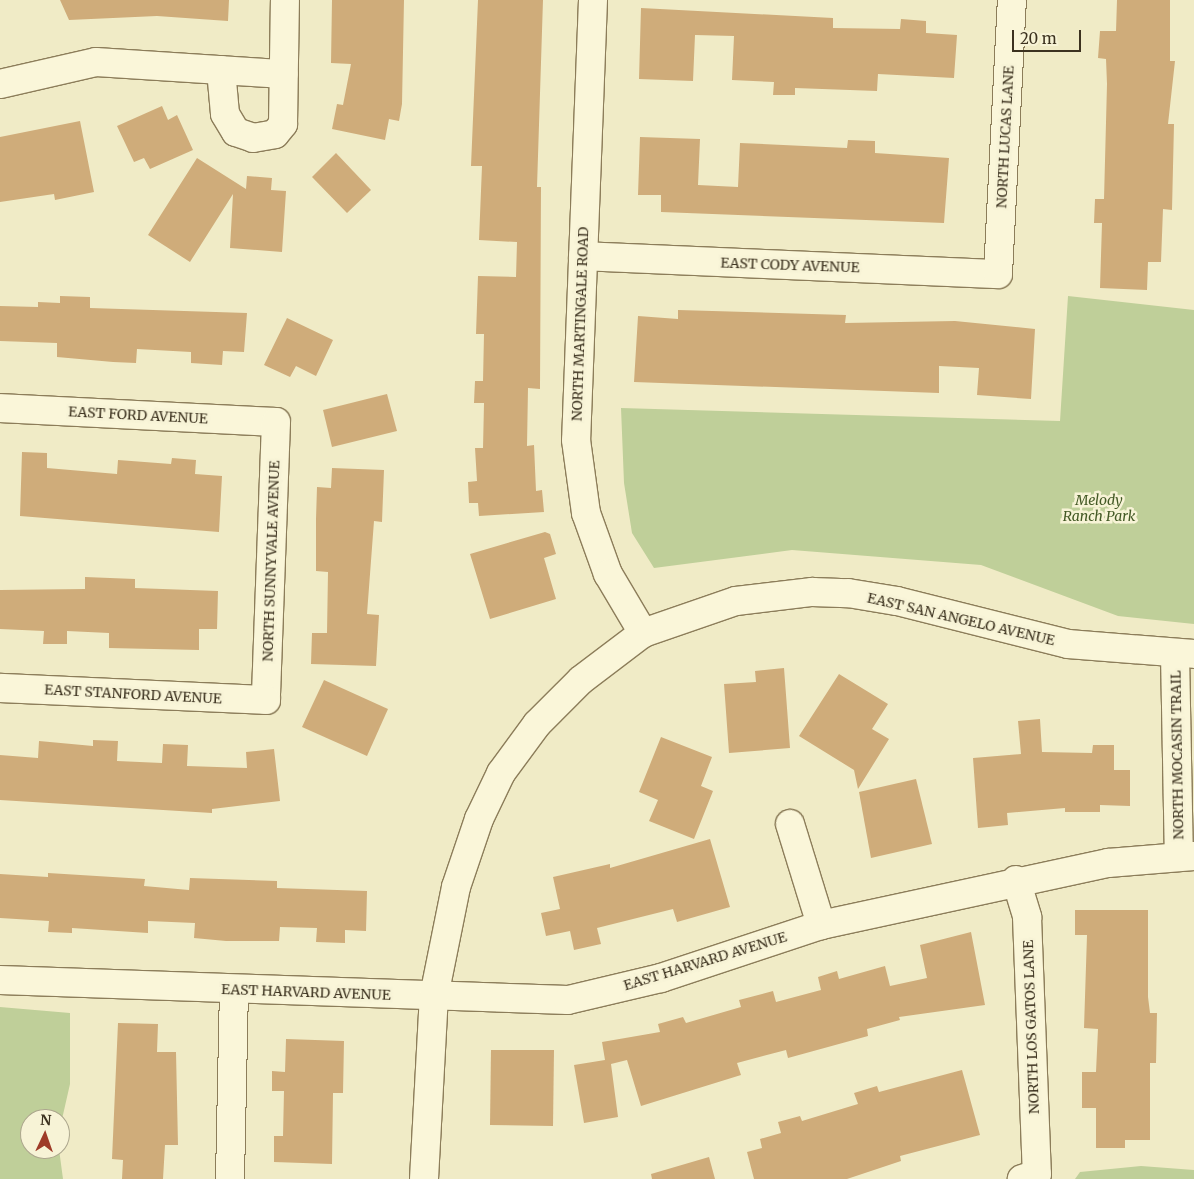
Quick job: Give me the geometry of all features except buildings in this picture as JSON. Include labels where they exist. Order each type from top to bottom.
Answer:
[{"type":"street","points":[[221,70],[225,114],[236,132],[253,138],[275,134],[283,124],[285,0]]},
{"type":"street","name":"NORTH MARTINGALE ROAD","points":[[594,0],[576,440],[586,513],[608,574],[643,633]]},
{"type":"street","name":"NORTH LUCAS LANE","points":[[998,274],[1012,0]]},
{"type":"street","points":[[0,84],[96,62],[284,74]]},
{"type":"street","name":"EAST CODY AVENUE","points":[[583,256],[998,274]]},
{"type":"street","name":"EAST FORD AVENUE","points":[[0,408],[276,422]]},
{"type":"street","name":"NORTH SUNNYVALE AVENUE","points":[[266,700],[276,422]]},
{"type":"street","name":"EAST SAN ANGELO AVENUE","points":[[643,633],[736,601],[812,592],[848,593],[897,601],[1068,644],[1184,654]]},
{"type":"street","points":[[424,1179],[434,996],[459,879],[479,819],[502,773],[552,708],[643,633]]},
{"type":"street","name":"NORTH MOCASIN TRAIL","points":[[1184,654],[1187,856]]},
{"type":"street","name":"EAST STANFORD AVENUE","points":[[0,688],[266,700]]},
{"type":"street","points":[[790,824],[821,925]]},
{"type":"street","name":"EAST HARVARD AVENUE","points":[[0,980],[568,1000],[661,978],[821,925],[1016,880],[1108,863],[1187,856]]},
{"type":"street","name":"NORTH LOS GATOS LANE","points":[[1016,880],[1027,917],[1029,1177]]},
{"type":"street","points":[[230,1179],[234,989]]},
{"type":"green space","name":"Melody Ranch Park","points":[[1068,296],[1194,310],[1194,624],[1118,616],[981,565],[792,550],[654,568],[632,533],[624,483],[621,408],[1060,421]]},
{"type":"green space","points":[[0,1007],[70,1013],[70,1084],[64,1109],[20,1109],[20,1159],[60,1159],[63,1179],[0,1179]]},
{"type":"green space","points":[[1141,1166],[1194,1170],[1194,1179],[1075,1179],[1080,1172]]}]
